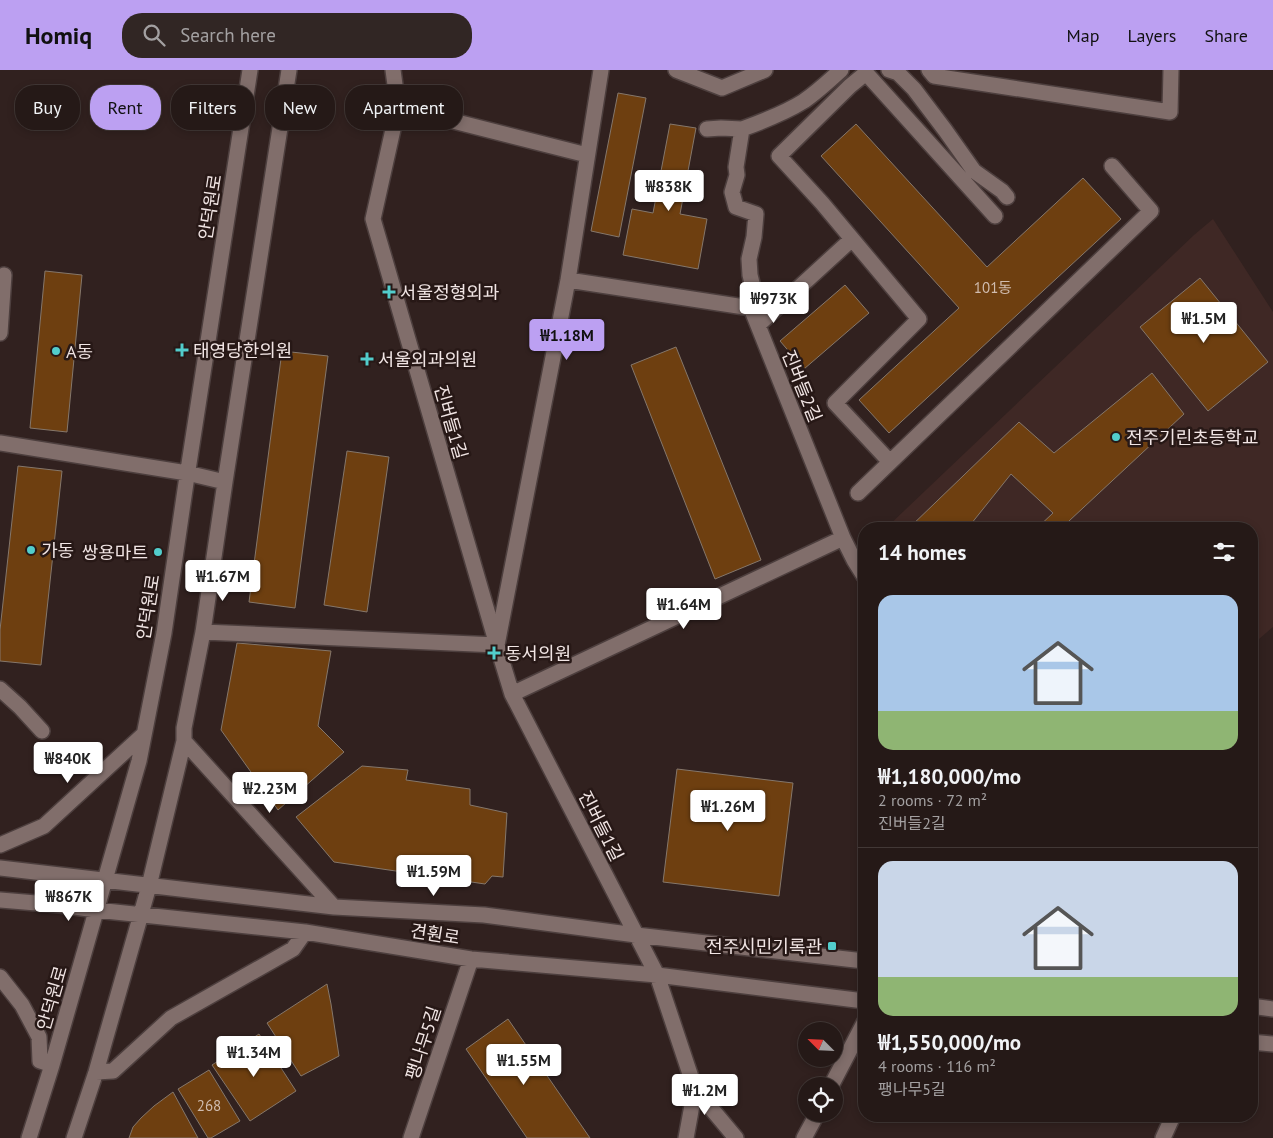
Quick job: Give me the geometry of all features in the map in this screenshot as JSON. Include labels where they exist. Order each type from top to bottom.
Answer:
[{"type":"street","name":"안덕원로","points":[[29,1138],[52,1065],[139,761],[164,633],[250,70]]},
{"type":"street","points":[[74,1138],[96,1072],[149,886],[184,741],[184,728],[203,632],[289,70]]},
{"type":"street","name":"진버들1길","points":[[393,70],[395,85]]},
{"type":"street","points":[[203,632],[497,645],[568,280],[601,70]]},
{"type":"street","points":[[676,70],[722,88],[765,70]]},
{"type":"street","points":[[707,129],[742,129],[770,119],[806,100],[841,70]]},
{"type":"street","points":[[889,70],[898,73],[914,89],[974,172],[1007,196]]},
{"type":"street","points":[[929,70],[934,76],[1170,112],[1172,70]]},
{"type":"street","points":[[890,462],[835,402],[919,319],[822,203],[779,156],[850,86],[866,73],[995,216]]},
{"type":"street","points":[[463,123],[588,155]]},
{"type":"street","points":[[568,280],[751,308],[754,291],[749,259],[754,237],[756,214],[736,206],[732,192],[737,175],[736,166],[742,129]]},
{"type":"street","name":"진버들1길","points":[[393,130],[373,219],[512,694],[657,975],[695,1089]]},
{"type":"street","points":[[858,493],[1151,211],[1112,166]]},
{"type":"street","points":[[758,325],[852,239]]},
{"type":"street","points":[[0,333],[4,275]]},
{"type":"street","name":"진버들2길","points":[[751,308],[843,538]]},
{"type":"street","points":[[0,443],[225,482]]},
{"type":"street","points":[[512,694],[843,538],[858,566]]},
{"type":"street","points":[[0,689],[42,731]]},
{"type":"street","points":[[0,845],[44,826],[144,734]]},
{"type":"street","points":[[184,741],[334,907]]},
{"type":"street","name":"견훤로","points":[[0,868],[334,907],[484,914],[636,935],[858,960]]},
{"type":"street","name":"견훤로","points":[[0,900],[305,932],[470,959],[657,975],[858,1000]]},
{"type":"street","points":[[96,1072],[113,1071],[171,1018],[292,949],[305,932]]},
{"type":"street","name":"팽나무5길","points":[[411,1138],[470,959]]},
{"type":"street","points":[[0,977],[22,1005],[39,1037],[40,1061],[52,1065]]},
{"type":"street","points":[[1258,1007],[1273,1008]]},
{"type":"street","points":[[836,1077],[858,1034]]},
{"type":"street","points":[[1258,1043],[1273,1044]]},
{"type":"street","points":[[686,1138],[695,1089]]},
{"type":"street","points":[[695,1089],[736,1138]]},
{"type":"street","points":[[804,1138],[813,1122]]},
{"type":"street","points":[[1164,1138],[1171,1122]]},
{"type":"shaded area","points":[[1213,219],[1273,312],[1273,627],[1258,640],[1258,522],[892,522]]},
{"type":"building","points":[[618,93],[646,98],[619,237],[591,231]]},
{"type":"building","points":[[670,124],[696,128],[680,214],[707,219],[698,269],[623,255],[632,209],[653,213]]},
{"type":"building","points":[[856,124],[987,267],[1083,178],[1121,219],[889,433],[859,400],[959,308],[821,156]]},
{"type":"building","name":"A동","points":[[45,271],[82,275],[67,432],[30,428]]},
{"type":"building","points":[[1200,278],[1268,362],[1208,411],[1140,327]]},
{"type":"building","points":[[845,285],[869,313],[804,369],[780,341]]},
{"type":"building","points":[[676,347],[761,560],[715,579],[631,365]]},
{"type":"building","points":[[282,351],[328,356],[295,608],[249,602]]},
{"type":"building","name":"전주기린초등학교","points":[[1152,373],[1184,414],[1069,521],[1071,522],[1043,522],[1053,513],[1011,474],[973,522],[915,522],[1019,422],[1054,453]]},
{"type":"building","points":[[347,451],[389,457],[367,612],[324,605]]},
{"type":"building","name":"가동","points":[[18,466],[62,471],[41,665],[0,661],[0,630]]},
{"type":"building","points":[[237,643],[331,651],[318,726],[344,752],[278,810],[221,730]]},
{"type":"building","points":[[362,766],[408,770],[406,780],[470,789],[470,805],[507,813],[503,877],[492,876],[485,884],[334,862],[296,817]]},
{"type":"building","points":[[677,769],[793,783],[779,896],[663,882]]},
{"type":"building","points":[[327,984],[339,1056],[301,1076],[267,1023]]},
{"type":"building","points":[[508,1019],[590,1138],[527,1138],[466,1049]]},
{"type":"building","points":[[259,1034],[296,1091],[250,1121],[212,1065]]},
{"type":"building","points":[[209,1070],[240,1121],[211,1138],[208,1138],[178,1089]]},
{"type":"building","points":[[173,1092],[198,1138],[129,1138],[133,1127],[141,1118]]},
{"type":"place","name":"서울정형외과","points":[[389,292]]},
{"type":"place","name":"태영당한의원","points":[[182,350]]},
{"type":"place","name":"A동","points":[[56,351]]},
{"type":"place","name":"서울외과의원","points":[[367,359]]},
{"type":"place","name":"전주기린초등학교","points":[[1116,437]]},
{"type":"place","name":"가동","points":[[31,550]]},
{"type":"place","name":"쌍용마트","points":[[158,552]]},
{"type":"place","name":"동서의원","points":[[494,653]]},
{"type":"place","name":"전주시민기록관","points":[[832,946]]}]
